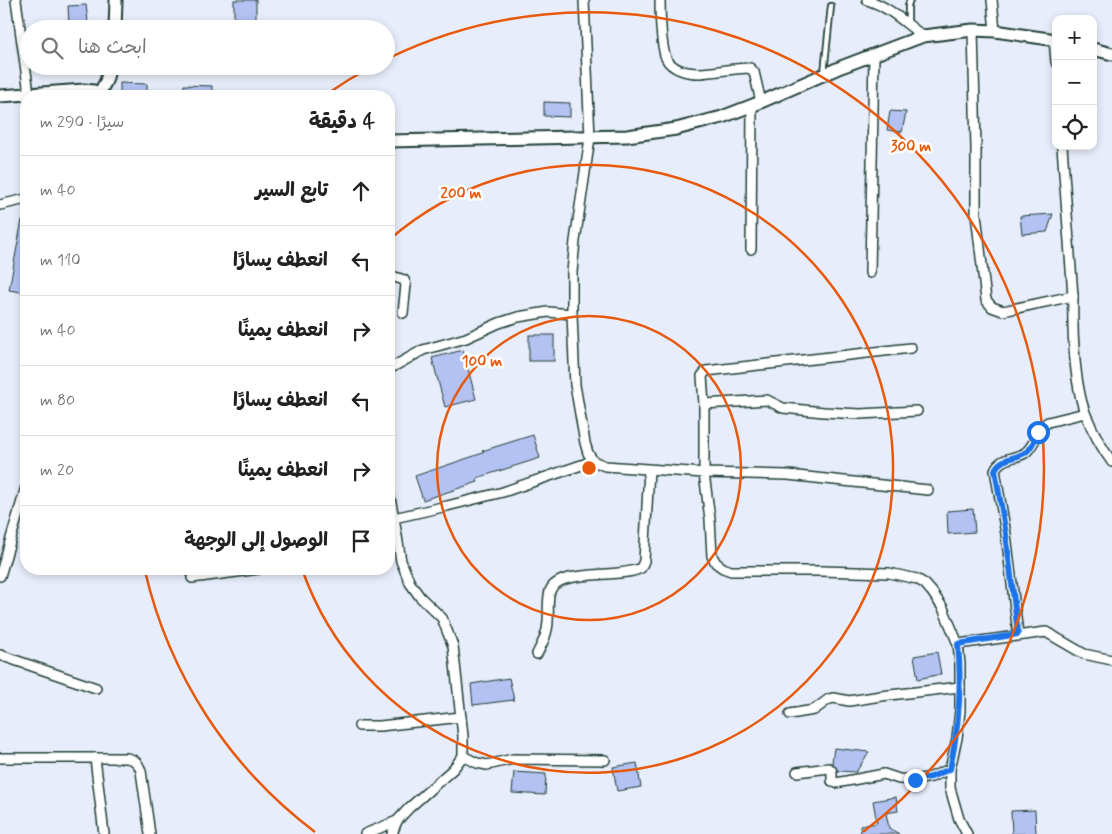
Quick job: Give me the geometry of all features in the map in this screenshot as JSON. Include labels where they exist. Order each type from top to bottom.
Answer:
[{"type":"street","points":[[16,0],[20,27]]},
{"type":"street","points":[[115,20],[116,0]]},
{"type":"street","points":[[584,0],[590,138],[575,241],[572,272],[572,314],[575,385],[588,453],[593,461],[605,466],[649,470],[788,475],[928,490]]},
{"type":"street","points":[[660,0],[666,58],[674,66],[683,72],[699,73],[735,68],[750,68],[754,72],[757,104],[751,249]]},
{"type":"street","points":[[992,0],[995,30]]},
{"type":"street","points":[[872,1],[897,16],[923,36]]},
{"type":"street","points":[[395,141],[590,138],[627,136],[676,129],[722,117],[757,104],[824,74],[923,36],[973,30],[995,30],[1052,40]]},
{"type":"street","points":[[973,30],[976,214],[986,300],[992,307],[1003,311],[1073,296]]},
{"type":"street","points":[[1097,50],[1112,54]]},
{"type":"street","points":[[870,272],[874,54]]},
{"type":"street","points":[[27,75],[30,90]]},
{"type":"street","points":[[102,90],[107,75]]},
{"type":"street","points":[[0,96],[20,94]]},
{"type":"street","points":[[1062,150],[1077,375],[1085,413],[1098,443],[1112,462]]},
{"type":"street","points":[[0,205],[20,200]]},
{"type":"street","points":[[395,277],[404,280],[406,285],[403,313]]},
{"type":"street","points":[[395,366],[423,350],[466,338],[499,323],[518,317],[548,312],[572,314]]},
{"type":"street","points":[[911,348],[706,371],[702,376],[704,473],[710,519],[712,556],[716,563],[731,571],[889,573],[917,579],[926,584],[943,608],[958,644],[960,710],[957,738],[950,769],[950,788],[954,804],[967,834]]},
{"type":"street","points":[[704,404],[767,400],[783,408],[824,412],[860,414],[918,411]]},
{"type":"street","points":[[1018,634],[1006,534],[995,470],[1002,461],[1026,452],[1033,444],[1043,424],[1085,413]]},
{"type":"street","points":[[395,518],[503,492],[593,461]]},
{"type":"street","points":[[537,654],[545,637],[548,623],[550,589],[555,583],[567,578],[630,572],[641,568],[644,561],[649,470]]},
{"type":"street","points":[[0,576],[20,508]]},
{"type":"street","points":[[392,834],[397,821],[408,808],[453,769],[463,756],[463,736],[452,646],[442,618],[420,597],[410,583],[401,562],[395,524]]},
{"type":"street","points":[[192,578],[214,575]]},
{"type":"street","points":[[958,644],[1018,634],[1046,632],[1084,654],[1112,660]]},
{"type":"street","points":[[0,655],[96,688]]},
{"type":"street","points":[[790,714],[814,710],[829,699],[834,698],[849,701],[960,687]]},
{"type":"street","points":[[359,726],[380,726],[461,717]]},
{"type":"street","points":[[463,756],[477,763],[487,765],[513,760],[605,760]]},
{"type":"street","points":[[0,758],[128,758],[138,762],[150,834]]},
{"type":"street","points":[[95,758],[104,834]]},
{"type":"street","points":[[797,772],[829,768],[832,770],[832,780],[836,782],[884,774],[899,779],[915,780],[931,777],[950,769]]},
{"type":"street","points":[[366,834],[397,821]]},
{"type":"lane","points":[[908,25],[908,5],[910,0]]},
{"type":"lane","points":[[824,74],[831,6]]},
{"type":"building","points":[[234,0],[256,0],[256,20],[234,20]]},
{"type":"building","points":[[86,5],[88,20],[69,20],[68,6]]},
{"type":"building","points":[[120,83],[147,84],[147,90],[120,90]]},
{"type":"building","points":[[184,85],[212,86],[212,90],[184,90]]},
{"type":"building","points":[[544,102],[570,103],[570,117],[544,116]]},
{"type":"building","points":[[890,111],[906,112],[902,132],[887,130]]},
{"type":"building","points":[[1053,214],[1047,232],[1022,234],[1020,216]]},
{"type":"building","points":[[20,231],[20,292],[9,290]]},
{"type":"building","points":[[529,335],[554,335],[554,361],[529,361]]},
{"type":"building","points":[[463,350],[476,399],[445,407],[432,358]]},
{"type":"building","points":[[533,435],[540,458],[477,478],[478,482],[423,500],[415,476],[483,453],[482,451]]},
{"type":"building","points":[[973,509],[975,532],[948,534],[947,511]]},
{"type":"building","points":[[937,652],[941,674],[918,679],[914,656]]},
{"type":"building","points":[[509,678],[514,700],[473,705],[471,684]]},
{"type":"building","points":[[834,748],[869,752],[856,772],[838,771],[832,762]]},
{"type":"building","points":[[637,763],[641,787],[617,791],[613,767]]},
{"type":"building","points":[[514,772],[546,774],[545,795],[512,793]]},
{"type":"building","points":[[896,797],[898,811],[886,813],[889,828],[899,834],[861,834],[860,826],[877,823],[873,801]]},
{"type":"building","points":[[1035,810],[1036,834],[1012,834],[1011,811]]},
{"type":"route","points":[[915,780],[931,777],[950,769],[957,738],[960,710],[958,644],[1018,634],[1013,583],[995,470],[1002,461],[1026,452],[1033,444],[1038,432]]}]
